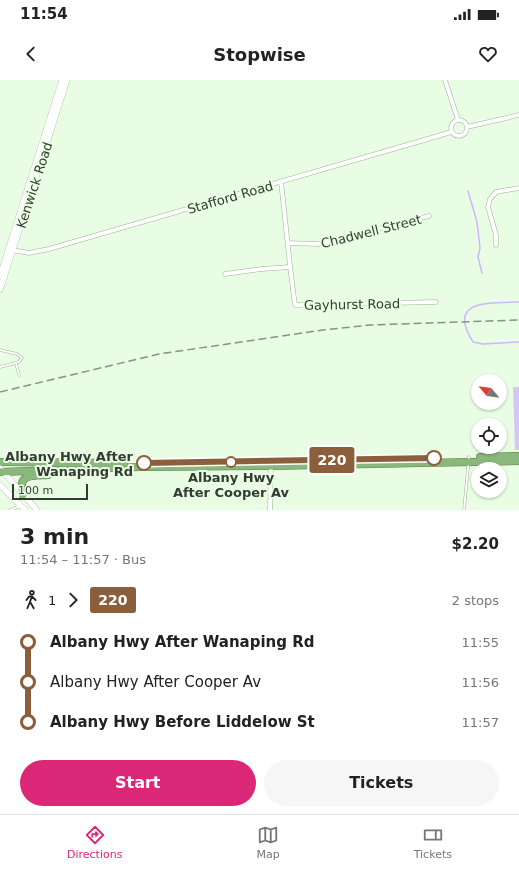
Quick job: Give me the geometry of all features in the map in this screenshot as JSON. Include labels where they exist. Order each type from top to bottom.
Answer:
[{"type":"highway","points":[[469,460],[519,456]]},
{"type":"highway","points":[[1,471],[469,460],[519,461]]},
{"type":"highway","points":[[0,462],[271,464]]},
{"type":"highway","points":[[23,495],[21,484],[23,480],[28,477],[68,473],[80,469]]},
{"type":"main road","name":"Kenwick Road","points":[[0,290],[62,80]]},
{"type":"main road","name":"Kenwick Road","points":[[0,276],[11,250],[67,80]]},
{"type":"main road","points":[[1,471],[36,510]]},
{"type":"main road","points":[[0,485],[23,508]]},
{"type":"street","points":[[445,80],[458,120]]},
{"type":"street","name":"Stafford Road","points":[[11,250],[23,253],[36,253],[451,132],[460,137],[465,134],[467,127],[519,115]]},
{"type":"street","points":[[458,120],[464,122],[467,127]]},
{"type":"street","points":[[451,132],[452,124],[458,120]]},
{"type":"street","name":"Gayhurst Road","points":[[281,182],[288,243],[289,267],[295,305],[436,302]]},
{"type":"street","points":[[496,245],[496,235],[488,207],[490,199],[496,192],[519,188]]},
{"type":"street","name":"Chadwell Street","points":[[288,243],[318,244],[430,216]]},
{"type":"street","points":[[225,274],[289,267]]},
{"type":"street","points":[[270,510],[271,464]]},
{"type":"lane","points":[[0,350],[20,355],[21,360],[16,363],[0,366]]},
{"type":"lane","points":[[16,363],[19,376]]},
{"type":"lane","points":[[464,510],[469,460]]},
{"type":"lane","points":[[10,510],[23,508]]},
{"type":"shaded area","points":[[513,387],[519,387],[519,450],[515,450]]},
{"type":"waterway","points":[[468,191],[477,222],[480,248],[478,257],[482,273]]},
{"type":"waterway","points":[[519,302],[475,306],[468,311],[465,318],[466,328],[473,342],[483,344],[519,342]]},
{"type":"railway","points":[[0,392],[159,354],[323,330],[370,325],[519,320]]},
{"type":"bus line","name":"220","points":[[144,463],[434,458]]},
{"type":"place","name":"Albany Hwy After Cooper Av","points":[[231,462]]},
{"type":"place","name":"Albany Hwy After Wanaping Rd","points":[[144,463]]}]
